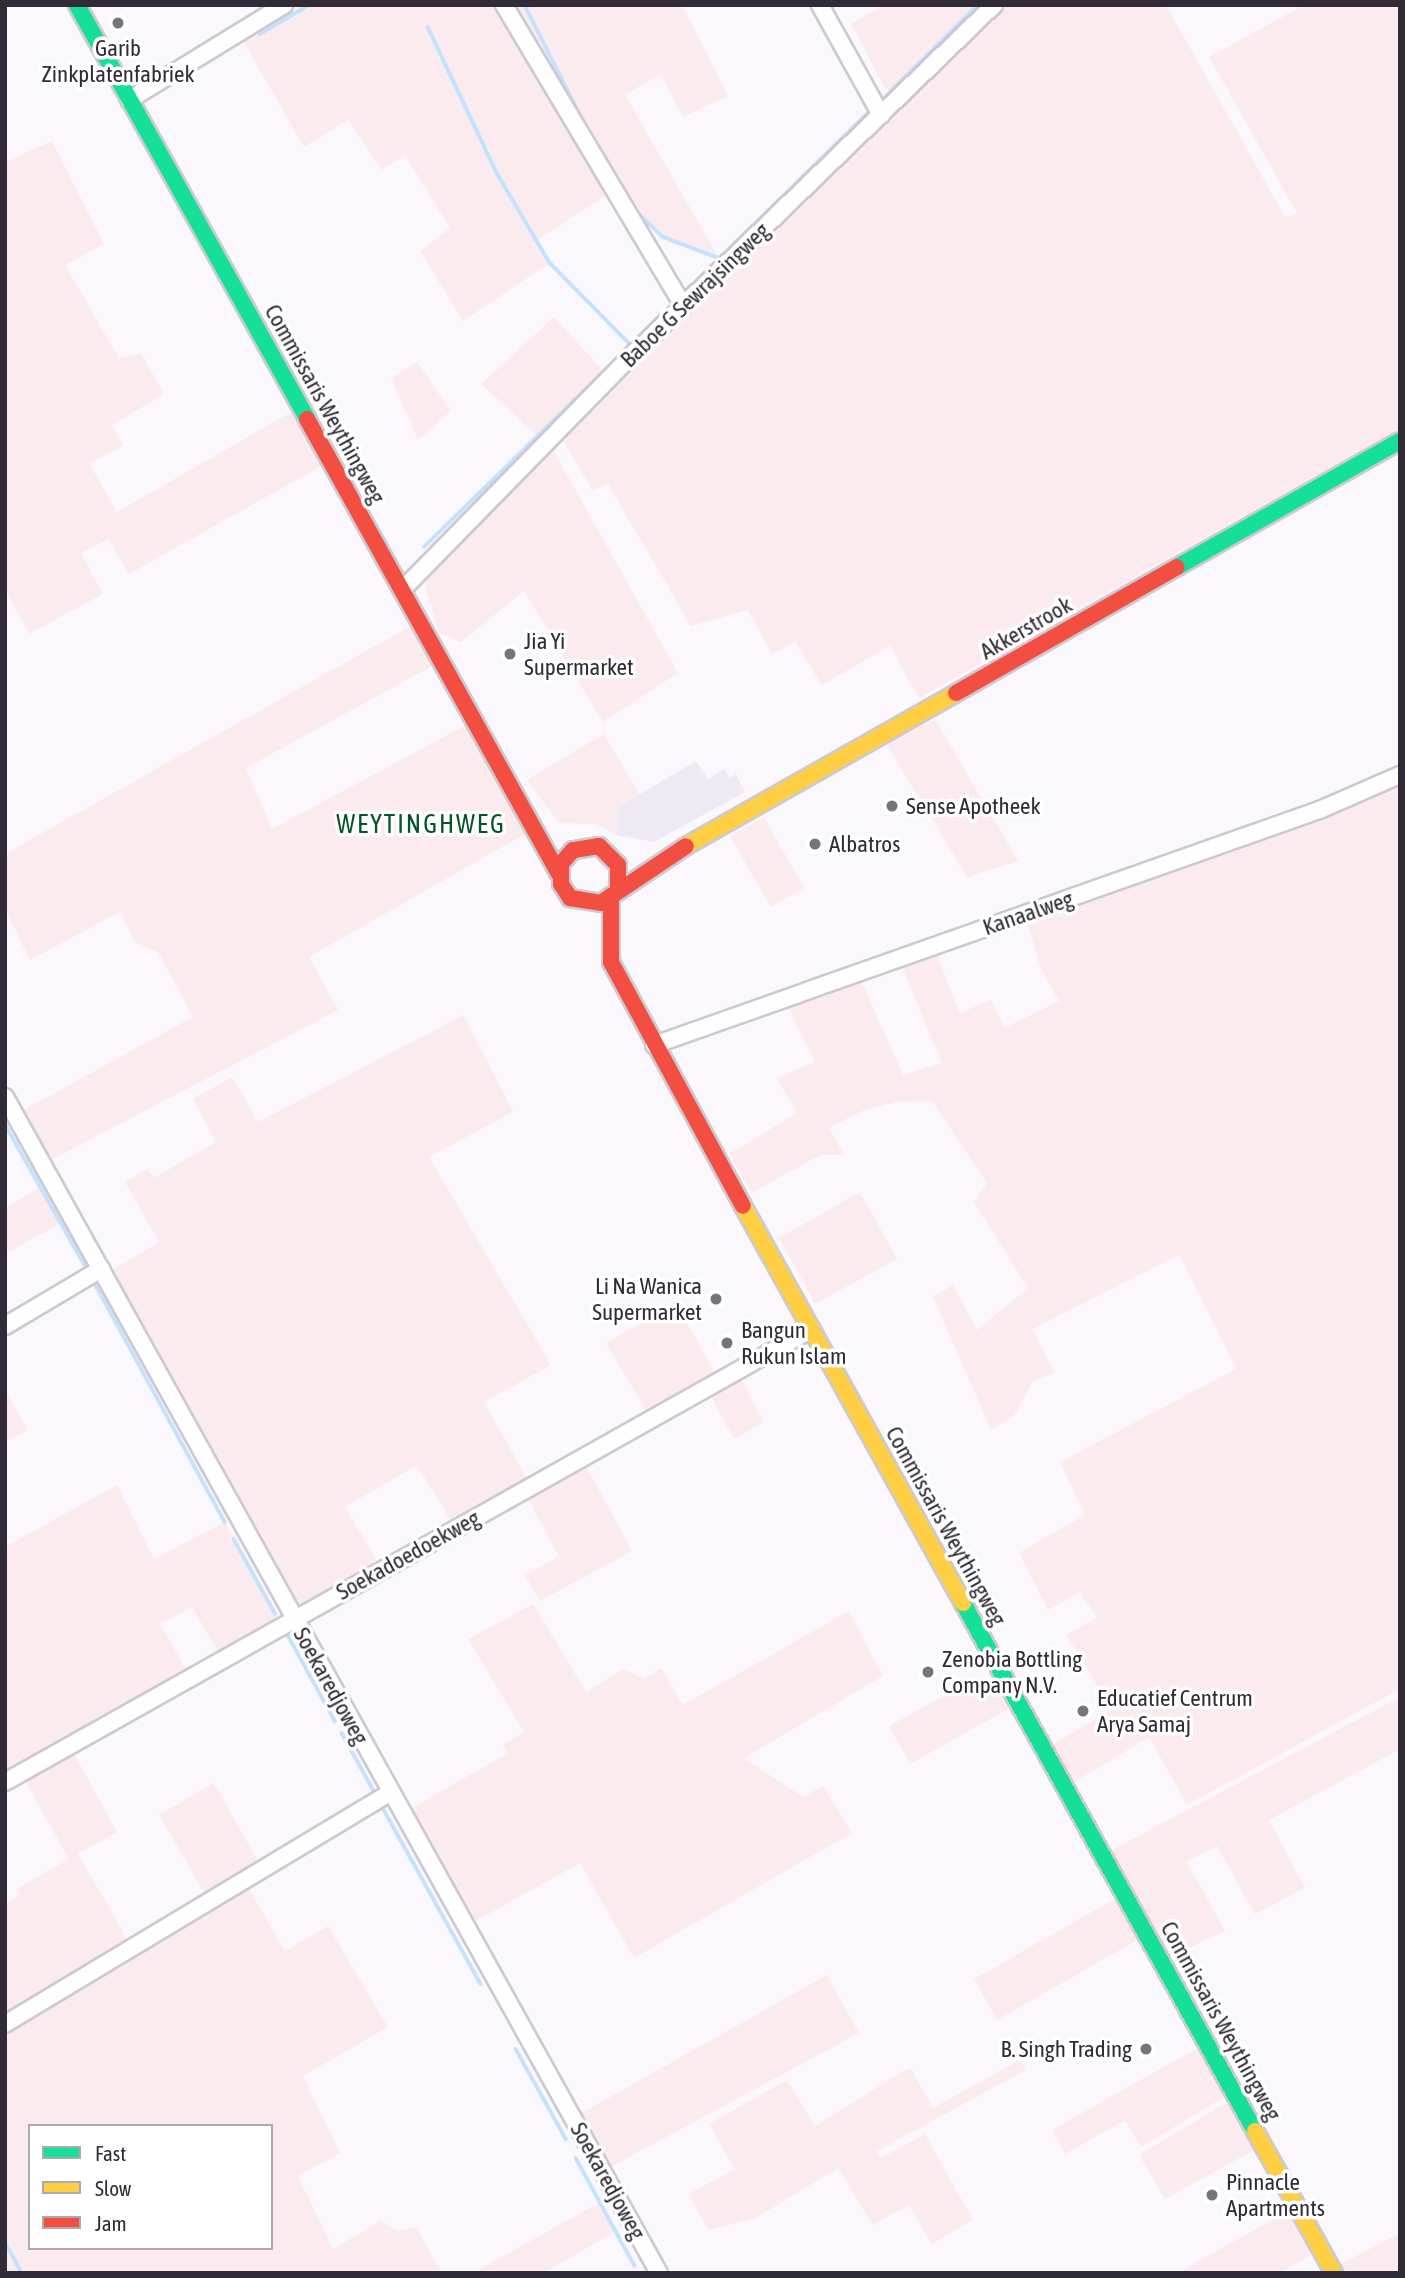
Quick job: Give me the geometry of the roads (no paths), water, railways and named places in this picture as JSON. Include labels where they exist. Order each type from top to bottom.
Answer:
[{"type":"main road","name":"Commissaris Weythingweg","points":[[77,5],[559,874]]},
{"type":"main road","name":"Akkerstrook","points":[[614,891],[1400,441]]},
{"type":"main road","name":"Commissaris Weythingweg","points":[[534,825],[555,841],[581,846]]},
{"type":"main road","points":[[614,891],[577,903],[564,891],[559,874],[566,856],[581,846],[639,862],[677,857]]},
{"type":"main road","points":[[606,944],[618,865],[609,853]]},
{"type":"main road","name":"Commissaris Weythingweg","points":[[577,903],[606,944],[654,1045],[1334,2273]]},
{"type":"street","points":[[129,100],[284,5]]},
{"type":"street","points":[[504,5],[683,305]]},
{"type":"street","points":[[820,5],[881,115]]},
{"type":"street","name":"Baboe G Sewrajsingweg","points":[[402,590],[683,305],[994,5]]},
{"type":"street","name":"Kanaalweg","points":[[654,1045],[1322,809],[1400,775]]},
{"type":"street","name":"Soekaredjoweg","points":[[5,1097],[659,2273]]},
{"type":"street","points":[[5,1326],[101,1269]]},
{"type":"street","name":"Soekadoedoekweg","points":[[5,1782],[812,1329]]},
{"type":"street","points":[[5,2024],[391,1792]]},
{"type":"waterway","points":[[260,34],[309,5]]},
{"type":"waterway","points":[[525,5],[587,129]]},
{"type":"waterway","points":[[884,98],[978,5]]},
{"type":"waterway","points":[[428,27],[497,173],[550,263],[631,345]]},
{"type":"waterway","points":[[683,294],[868,113]]},
{"type":"waterway","points":[[635,210],[663,237],[719,258]]},
{"type":"waterway","points":[[424,547],[674,303]]},
{"type":"waterway","points":[[5,1124],[86,1267]]},
{"type":"waterway","points":[[93,1280],[225,1522]]},
{"type":"waterway","points":[[234,1539],[275,1613]]},
{"type":"waterway","points":[[288,1635],[335,1721]]},
{"type":"waterway","points":[[342,1733],[374,1791]]},
{"type":"waterway","points":[[383,1808],[481,1984]]},
{"type":"waterway","points":[[516,2049],[566,2139]]},
{"type":"waterway","points":[[576,2158],[635,2266]]},
{"type":"waterway","points":[[5,2242],[22,2273]]},
{"type":"place","name":"Garib Zinkplatenfabriek","points":[[118,23]]},
{"type":"place","name":"Jia Yi Supermarket","points":[[510,654]]},
{"type":"place","name":"Sense Apotheek","points":[[892,806]]},
{"type":"place","name":"Albatros","points":[[815,844]]},
{"type":"place","name":"Li Na Wanica Supermarket","points":[[716,1299]]},
{"type":"place","name":"Bangun Rukun Islam","points":[[727,1343]]},
{"type":"place","name":"Zenobia Bottling Company N.V.","points":[[928,1672]]},
{"type":"place","name":"Educatief Centrum Arya Samaj","points":[[1083,1711]]},
{"type":"place","name":"B. Singh Trading","points":[[1146,2049]]},
{"type":"place","name":"Pinnacle Apartments","points":[[1212,2195]]},
{"type":"district","name":"WEYTINGHWEG","points":[[421,825]]}]
